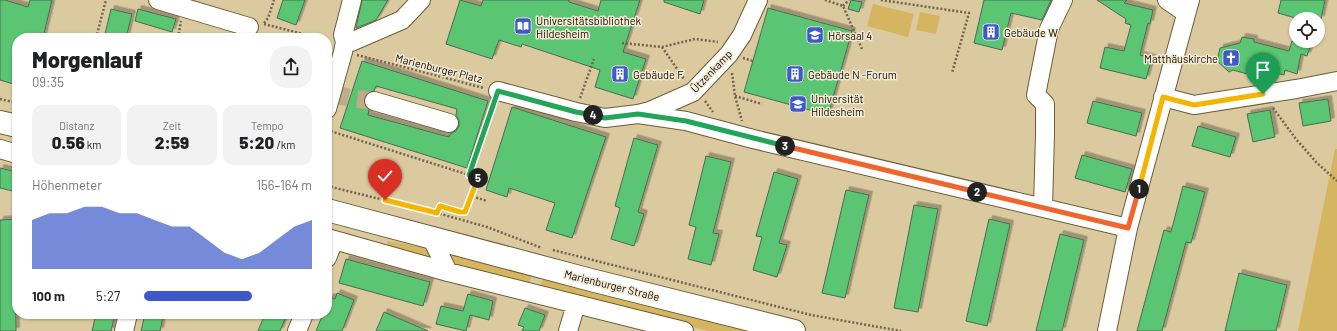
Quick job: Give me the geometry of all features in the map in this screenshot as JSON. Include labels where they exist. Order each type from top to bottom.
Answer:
[{"type":"main road","points":[[0,122],[12,125]]},
{"type":"main road","name":"Marienburger Straße","points":[[332,211],[591,280],[794,331]]},
{"type":"street","points":[[158,0],[256,26]]},
{"type":"street","points":[[351,48],[344,35],[352,0]]},
{"type":"street","points":[[332,96],[351,48],[351,42],[402,20],[421,0]]},
{"type":"street","name":"Ützenkamp","points":[[638,114],[650,111],[693,92],[729,54],[742,35],[758,0]]},
{"type":"street","points":[[1043,207],[1046,134],[1045,104],[1036,95],[1049,29],[1063,0]]},
{"type":"street","points":[[1107,331],[1128,228],[1188,6],[1167,0]]},
{"type":"street","points":[[1163,97],[1194,105],[1337,81]]},
{"type":"street","points":[[498,91],[576,112],[605,118],[638,114],[686,121],[753,139],[1128,228]]},
{"type":"street","points":[[374,101],[449,122]]},
{"type":"street","points":[[0,149],[12,153]]},
{"type":"street","points":[[431,237],[448,272]]},
{"type":"street","points":[[332,239],[448,272],[684,331]]},
{"type":"street","points":[[568,331],[576,304]]},
{"type":"street","points":[[124,331],[127,319]]},
{"type":"street","points":[[297,331],[302,319]]},
{"type":"path","points":[[97,33],[106,0]]},
{"type":"path","points":[[256,26],[268,18],[274,0]]},
{"type":"path","points":[[825,0],[843,6],[862,50]]},
{"type":"path","points":[[843,6],[849,0]]},
{"type":"path","points":[[881,0],[969,14],[952,73]]},
{"type":"path","points":[[256,26],[292,33]]},
{"type":"path","points":[[179,33],[180,27]]},
{"type":"path","points":[[622,43],[662,47],[695,39],[719,42],[729,54],[735,96],[744,128]]},
{"type":"path","points":[[662,47],[693,92]]},
{"type":"path","name":"Marienburger Platz","points":[[351,48],[498,91]]},
{"type":"path","points":[[576,112],[594,59]]},
{"type":"path","points":[[469,175],[498,91]]},
{"type":"path","points":[[1263,94],[1301,145],[1316,162],[1337,181]]},
{"type":"path","points":[[735,96],[762,104]]},
{"type":"path","points":[[0,99],[12,102]]},
{"type":"path","points":[[332,132],[478,177],[465,212],[440,206],[437,213]]},
{"type":"path","points":[[332,187],[487,227],[542,248]]},
{"type":"path","points":[[472,196],[487,201]]},
{"type":"path","points":[[550,250],[810,315],[901,331]]},
{"type":"shaded area","points":[[873,4],[914,14],[908,37],[867,26]]},
{"type":"shaded area","points":[[920,12],[940,16],[936,34],[916,30]]},
{"type":"shaded area","points":[[1335,149],[1337,149],[1337,331],[1298,331]]},
{"type":"shaded area","points":[[388,241],[428,248],[432,259],[386,248]]},
{"type":"shaded area","points":[[444,251],[532,274],[529,284],[452,264]]},
{"type":"shaded area","points":[[544,279],[745,331],[708,331],[542,289],[540,287]]},
{"type":"building","points":[[0,0],[5,0],[28,7],[30,0],[52,0],[44,33],[12,33],[12,84],[0,80]]},
{"type":"building","points":[[283,0],[305,0],[296,25],[277,18]]},
{"type":"building","points":[[362,0],[388,0],[376,20],[356,28]]},
{"type":"building","name":"Universitätsbibliothek Hildesheim","points":[[460,0],[481,6],[483,0],[569,0],[569,2],[598,11],[601,0],[640,0],[623,52],[646,59],[633,99],[595,87],[600,70],[522,44],[521,47],[499,40],[492,59],[446,44]]},
{"type":"building","points":[[664,0],[704,0],[700,14],[664,2]]},
{"type":"building","points":[[851,0],[862,2],[859,12],[848,9]]},
{"type":"building","name":"Gebäude W","points":[[984,0],[1051,0],[1042,20],[1011,13],[1002,50],[974,43]]},
{"type":"building","points":[[1097,0],[1127,0],[1124,3],[1153,10],[1140,55],[1152,58],[1146,79],[1100,68],[1105,47],[1124,51],[1131,25],[1125,23],[1126,19]]},
{"type":"building","points":[[1281,0],[1325,0],[1322,12],[1289,12],[1289,16],[1278,13]]},
{"type":"building","name":"Gebäude N -Forum","points":[[768,8],[852,31],[828,115],[744,92]]},
{"type":"building","points":[[111,9],[132,14],[127,33],[105,33]]},
{"type":"building","points":[[138,9],[176,19],[172,32],[135,21]]},
{"type":"building","points":[[1242,37],[1254,39],[1254,42],[1289,51],[1290,48],[1310,48],[1307,56],[1301,54],[1297,74],[1285,70],[1284,75],[1265,70],[1262,78],[1233,70],[1229,72],[1217,61],[1220,48],[1240,43]]},
{"type":"building","points":[[362,61],[488,101],[467,168],[340,128]],"holes":[[[376,86],[457,109],[456,115],[459,120],[459,126],[456,131],[451,133],[449,137],[368,115],[369,110],[364,104],[364,98],[367,93],[374,91]]]},
{"type":"building","points":[[1328,99],[1331,121],[1303,126],[1299,103]]},
{"type":"building","points":[[1093,101],[1142,113],[1136,136],[1087,123]]},
{"type":"building","points":[[512,107],[606,137],[572,238],[546,230],[555,203],[509,188],[507,197],[486,190]]},
{"type":"building","points":[[1270,110],[1275,137],[1253,142],[1247,114]]},
{"type":"building","points":[[1198,126],[1236,137],[1230,157],[1192,146]]},
{"type":"building","points":[[634,138],[658,145],[638,212],[644,214],[634,246],[611,239],[620,208],[615,206]]},
{"type":"building","points":[[1082,155],[1132,169],[1125,192],[1075,178]]},
{"type":"building","points":[[706,156],[731,162],[713,233],[719,234],[711,265],[688,259],[696,227],[689,225]]},
{"type":"building","points":[[0,168],[12,171],[12,191],[0,188]]},
{"type":"building","points":[[774,172],[798,179],[779,243],[787,245],[777,277],[753,270],[762,237],[756,236]]},
{"type":"building","points":[[1183,186],[1205,192],[1191,243],[1186,242],[1162,331],[1137,331],[1164,230],[1171,232]]},
{"type":"building","points":[[846,190],[869,195],[845,298],[822,293]]},
{"type":"building","points":[[914,205],[938,209],[918,312],[894,308]]},
{"type":"building","points":[[12,219],[12,319],[16,319],[16,331],[0,331],[0,220]]},
{"type":"building","points":[[989,219],[1010,224],[987,326],[966,321]]},
{"type":"building","points":[[1060,234],[1084,240],[1062,331],[1036,331]]},
{"type":"building","points":[[346,259],[430,282],[423,306],[339,283]]},
{"type":"building","points":[[1239,273],[1287,285],[1276,331],[1225,331]]},
{"type":"building","points":[[337,293],[354,300],[342,331],[316,331],[321,319],[332,319],[332,298],[335,299]]},
{"type":"building","points":[[468,294],[493,301],[489,320],[470,315],[466,331],[436,324],[441,306],[463,311]]},
{"type":"building","points":[[525,308],[545,315],[539,331],[522,331],[524,327],[518,325]]},
{"type":"building","points":[[384,312],[428,331],[376,331]]},
{"type":"building","points":[[95,319],[114,319],[111,331],[92,331]]},
{"type":"building","points":[[144,319],[163,319],[160,331],[141,331]]},
{"type":"building","points":[[263,319],[285,319],[280,331],[258,331]]},
{"type":"tunnel","points":[[332,93],[350,98],[374,101]]},
{"type":"place","name":"Universitätsbibliothek Hildesheim","points":[[523,26]]},
{"type":"place","name":"Gebäude W","points":[[991,32]]},
{"type":"place","name":"Hörsaal 4","points":[[815,35]]},
{"type":"place","name":"Matthäuskirche","points":[[1231,58]]},
{"type":"place","name":"Gebäude F","points":[[620,74]]},
{"type":"place","name":"Gebäude N -Forum","points":[[795,74]]},
{"type":"place","name":"Universität Hildesheim","points":[[798,104]]},
{"type":"route","points":[[385,200],[437,213],[440,206],[465,212],[478,177],[469,175],[498,91],[576,112],[605,118],[638,114],[686,121],[753,139],[1128,228],[1163,97],[1194,105],[1263,94]]}]
